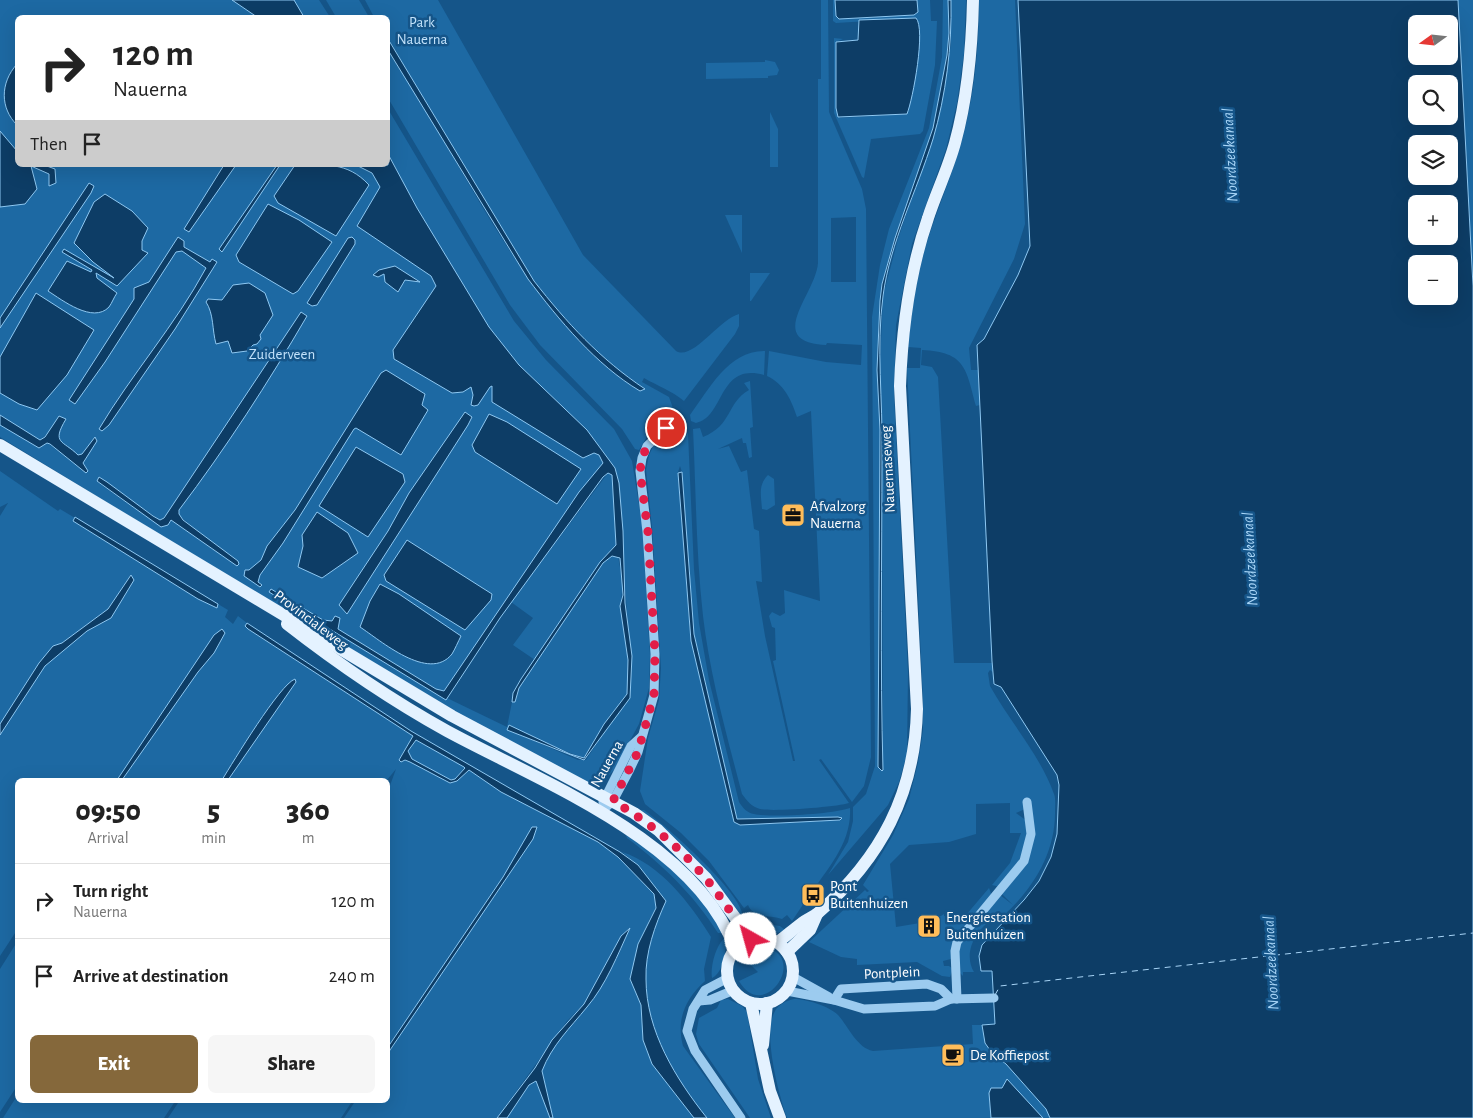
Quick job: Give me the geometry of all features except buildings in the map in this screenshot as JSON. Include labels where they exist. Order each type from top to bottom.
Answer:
[{"type":"main road","name":"Nauernaseweg","points":[[778,942],[817,914],[856,875],[888,828],[906,789],[916,735],[917,710],[900,386],[902,337],[916,256],[955,143],[965,96],[972,60],[973,0]]},
{"type":"main road","points":[[0,445],[255,599]]},
{"type":"main road","name":"Provincialeweg","points":[[255,599],[278,610],[452,716],[609,798],[658,830],[706,878],[751,939]]},
{"type":"main road","name":"Provincialeweg","points":[[255,599],[368,682],[445,730],[601,812],[647,842],[676,867],[714,909],[729,932],[735,949]]},
{"type":"main road","name":"Nauernaseweg","points":[[787,952],[810,930],[817,914]]},
{"type":"main road","points":[[769,938],[778,942],[792,961],[793,977],[787,991],[778,999],[767,1003],[751,1003],[734,990],[728,978],[729,960],[735,949],[751,939],[769,938]]},
{"type":"main road","points":[[751,1003],[763,1050],[768,1081],[780,1118]]},
{"type":"main road","points":[[763,1050],[767,1003]]},
{"type":"street","name":"Nauerna","points":[[601,812],[638,752],[654,695],[656,665],[648,532],[640,471],[642,458],[647,446],[666,428]]},
{"type":"street","points":[[954,999],[957,942],[1024,861],[1031,834],[1027,802]]},
{"type":"street","points":[[793,977],[834,1000]]},
{"type":"street","points":[[728,978],[705,990],[688,1020],[687,1031],[690,1040],[741,1118]]},
{"type":"street","name":"Pontplein","points":[[834,1000],[841,989],[927,984],[941,989],[954,999]]},
{"type":"street","points":[[699,1001],[710,1000],[734,990]]},
{"type":"street","points":[[787,991],[834,1000],[864,1009],[935,1006],[954,999],[994,998]]},
{"type":"green space","name":"Zuiderveen","points":[[0,0],[319,0],[329,15],[15,15],[15,167],[390,167],[390,112],[514,321],[546,360],[614,429],[632,461],[642,523],[650,655],[649,688],[639,724],[614,770],[605,779],[597,782],[587,782],[417,692],[0,437],[0,425],[39,448],[47,443],[86,473],[67,447],[49,432],[40,440],[0,415]],"holes":[[[607,458],[617,483],[628,625],[629,694],[586,760],[578,760],[507,729],[584,758],[604,724],[627,694],[628,660],[620,606],[623,585],[618,556],[609,557],[603,563],[519,688],[515,702],[512,702],[507,727],[447,698],[441,697],[280,599],[343,632],[436,689],[444,691]],[[99,478],[160,520],[173,510],[237,566],[171,520],[168,525],[161,527],[97,481]]]},
{"type":"green space","points":[[326,0],[359,0],[368,15],[335,15]]},
{"type":"green space","name":"Park Nauerna","points":[[365,0],[438,0],[583,255],[676,351],[690,350],[731,317],[739,314],[739,326],[735,334],[684,401],[670,391],[644,378],[642,382],[669,397],[674,411],[664,420],[662,417],[658,419],[660,424],[648,435],[639,450],[635,449],[622,429],[540,345],[510,305],[390,101],[390,53],[490,220],[546,301],[578,339],[614,373],[644,389],[613,366],[585,340],[534,281],[390,42],[390,15],[373,15]]},
{"type":"green space","points":[[821,0],[828,0],[829,112],[862,189],[866,209],[871,757],[864,786],[852,802],[821,759],[819,760],[849,803],[804,809],[767,810],[755,807],[742,794],[710,661],[703,616],[699,569],[693,429],[700,428],[703,437],[713,432],[725,420],[736,401],[749,390],[744,383],[750,381],[753,427],[750,428],[752,457],[749,458],[746,443],[743,443],[742,438],[718,449],[729,446],[741,472],[747,470],[754,529],[759,531],[762,582],[756,581],[765,636],[793,761],[795,761],[773,661],[776,660],[775,628],[772,627],[769,616],[772,612],[780,616],[785,613],[784,590],[820,601],[811,411],[797,417],[786,393],[778,383],[767,376],[769,351],[826,362],[861,365],[862,345],[827,343],[826,345],[807,342],[798,335],[795,326],[818,263],[818,79],[821,79]],"holes":[[[856,217],[856,282],[831,282],[831,218]]]},
{"type":"green space","points":[[833,0],[835,0],[836,16],[839,19],[914,15],[918,12],[917,0],[930,0],[931,21],[937,21],[935,65],[923,131],[920,134],[871,139],[864,178],[834,113],[834,38],[843,39],[836,42],[836,108],[840,118],[906,114],[915,82],[919,35],[918,24],[915,18],[836,23],[833,21]]},
{"type":"green space","points":[[943,0],[948,0],[949,33],[947,55],[933,128],[895,238],[882,284],[880,301],[877,370],[880,430],[878,767],[882,771],[882,436],[880,365],[883,296],[898,239],[935,130],[951,44],[951,0],[966,0],[964,53],[957,103],[946,149],[912,244],[896,325],[894,396],[908,672],[907,754],[899,782],[888,805],[828,875],[848,842],[853,821],[853,807],[866,794],[875,766],[872,317],[880,265],[889,229],[929,128],[942,57]]},
{"type":"green space","points":[[979,0],[1015,0],[1025,224],[1014,259],[969,348],[971,370],[978,370],[980,405],[976,406],[970,382],[962,365],[956,359],[948,354],[937,351],[922,350],[921,365],[932,367],[938,377],[954,663],[993,663],[994,673],[990,670],[988,673],[990,686],[1041,766],[1055,796],[1055,813],[1050,845],[1038,874],[1019,900],[1007,912],[995,923],[992,920],[980,930],[970,950],[971,965],[974,972],[963,972],[963,976],[959,972],[958,960],[963,939],[969,929],[1000,895],[1013,905],[1002,894],[1019,872],[1029,851],[1032,829],[1030,800],[1025,801],[1025,809],[1016,813],[1027,821],[1024,849],[1012,872],[1000,887],[992,885],[1010,863],[1021,833],[1010,833],[1010,803],[976,804],[976,834],[949,842],[909,845],[890,864],[896,927],[926,922],[925,938],[935,936],[936,919],[944,914],[944,916],[956,918],[957,913],[966,915],[989,888],[992,896],[958,934],[951,959],[943,961],[944,966],[949,966],[953,969],[950,977],[942,976],[917,962],[857,965],[857,959],[841,957],[809,942],[865,890],[869,891],[863,885],[893,835],[909,799],[918,763],[923,730],[923,699],[907,368],[920,368],[921,348],[908,347],[914,299],[924,252],[960,147],[969,111],[977,56]]},
{"type":"green space","points":[[1458,0],[1473,0],[1473,286]]},
{"type":"green space","points":[[765,60],[775,62],[779,70],[777,75],[768,76],[768,78],[706,79],[706,63],[765,62]]},
{"type":"green space","points":[[770,112],[778,129],[778,167],[770,167]]},
{"type":"green space","points":[[725,215],[742,215],[742,253]]},
{"type":"green space","points":[[750,273],[770,273],[751,301],[750,301]]},
{"type":"green space","points":[[765,351],[764,375],[749,373],[738,376],[730,383],[705,419],[696,423],[691,421],[690,415],[713,383],[730,364],[740,357]]},
{"type":"green space","points":[[676,430],[685,430],[688,434],[694,569],[699,623],[709,680],[739,802],[749,813],[762,815],[817,814],[850,808],[850,821],[843,844],[809,896],[807,895],[804,898],[806,900],[792,921],[787,915],[782,919],[762,916],[754,913],[748,905],[744,908],[709,861],[681,833],[645,804],[640,791],[648,738],[659,700],[661,668],[652,527],[646,470],[649,455],[654,445],[663,437]],"holes":[[[680,466],[694,634],[737,819],[841,817],[841,820],[740,825],[734,822],[690,632],[678,472]]]},
{"type":"green space","points":[[0,471],[58,511],[60,509],[75,518],[73,521],[198,599],[217,608],[218,604],[228,610],[225,617],[233,624],[238,616],[247,623],[245,626],[248,629],[413,736],[399,759],[410,762],[450,783],[457,781],[468,769],[501,792],[598,842],[618,857],[654,894],[656,908],[649,920],[630,979],[641,1005],[643,1040],[652,1064],[694,1118],[553,1118],[542,1071],[556,1045],[599,990],[617,958],[629,928],[621,936],[584,1004],[567,1021],[497,1118],[344,1118],[354,1103],[390,1103],[390,1050],[533,839],[532,827],[503,877],[390,1044],[390,786],[396,769],[389,778],[229,778],[296,682],[295,680],[279,695],[223,778],[123,778],[198,672],[214,653],[225,633],[222,629],[214,635],[118,778],[15,778],[15,933],[0,956],[0,735],[45,666],[87,631],[111,618],[134,580],[131,575],[108,609],[62,643],[53,646],[39,663],[0,724],[0,516],[8,503],[0,507]]},
{"type":"green space","points":[[608,473],[613,476],[616,545],[600,562],[535,660],[513,645],[533,618],[511,602]]},
{"type":"green space","points":[[768,475],[774,479],[775,505],[767,510],[762,509],[761,490]]},
{"type":"green space","points":[[416,740],[465,767],[455,779],[451,780],[412,759],[408,751]]},
{"type":"green space","points":[[640,810],[644,810],[669,830],[702,861],[731,893],[740,907],[743,918]]},
{"type":"green space","points":[[625,831],[676,873],[701,900],[721,928],[722,933],[718,933],[677,881],[627,838]]},
{"type":"green space","points":[[622,852],[649,866],[673,886],[694,911],[711,937],[704,969],[705,981],[687,1003],[682,1019],[681,1036],[683,1046],[735,1118],[707,1118],[674,1071],[657,1036],[647,998],[646,969],[651,939],[665,901],[638,865]]},
{"type":"green space","points":[[747,923],[780,926],[785,930],[776,933],[756,931],[747,927]]},
{"type":"green space","points":[[725,938],[726,948],[722,966],[712,978],[714,956]]},
{"type":"green space","points":[[15,945],[15,1089],[0,1112],[0,969]]},
{"type":"green space","points":[[759,947],[775,951],[782,960],[783,971],[779,982],[771,991],[761,995],[750,993],[739,981],[758,972],[752,966],[738,960],[746,951]]},
{"type":"green space","points":[[728,999],[742,1006],[747,1012],[758,1079],[771,1118],[750,1118],[699,1044],[696,1034],[699,1018],[717,1008],[721,1000]]},
{"type":"green space","points":[[794,999],[805,1000],[834,1012],[862,1046],[873,1051],[973,1044],[972,1025],[982,1025],[985,1043],[992,1053],[1006,1064],[1046,1109],[1050,1118],[1043,1118],[1004,1085],[998,1090],[991,1089],[989,1093],[991,1118],[787,1118],[773,1064],[770,1034],[771,1021],[775,1011],[783,1003]]},
{"type":"green space","points":[[536,1081],[550,1118],[507,1118],[529,1085]]},
{"type":"green space","points":[[15,1099],[15,1103],[174,1103],[164,1118],[3,1118]]},
{"type":"green space","points":[[178,1103],[351,1103],[341,1118],[168,1118]]},
{"type":"water","points":[[232,0],[294,0],[303,15],[254,15]]},
{"type":"water","points":[[835,0],[917,0],[918,12],[914,15],[839,19],[836,16]]},
{"type":"water","points":[[948,0],[951,0],[950,35],[941,105],[927,158],[892,256],[883,296],[881,316],[882,771],[878,767],[880,430],[877,370],[880,301],[882,284],[895,238],[933,128],[947,55],[949,33]]},
{"type":"water","name":"Noordzeekanaal","points":[[1018,0],[1458,0],[1473,286],[1473,1118],[1050,1118],[1046,1109],[1006,1064],[992,1053],[985,1043],[982,1025],[995,1024],[992,971],[981,971],[979,956],[982,945],[1039,881],[1051,857],[1057,834],[1059,785],[1057,775],[1001,687],[994,684],[992,661],[977,345],[984,339],[1018,275],[1030,246]]},
{"type":"water","points":[[916,18],[919,25],[919,49],[915,80],[907,114],[838,117],[836,108],[836,42],[858,40],[859,20]]},
{"type":"water","points":[[390,42],[534,281],[559,311],[599,353],[645,389],[640,391],[593,355],[565,326],[528,279],[390,53]]},
{"type":"water","points":[[15,66],[15,123],[7,111],[4,95],[7,79]]},
{"type":"water","points":[[0,131],[15,149],[15,167],[31,167],[37,189],[25,204],[0,207]]},
{"type":"water","points":[[390,158],[417,208],[489,327],[519,365],[587,430],[615,468],[619,483],[623,531],[625,603],[632,656],[630,698],[584,760],[507,730],[509,725],[570,754],[584,758],[604,724],[627,694],[628,660],[620,606],[623,595],[620,558],[612,556],[603,563],[519,688],[515,702],[512,702],[513,693],[521,679],[600,562],[616,545],[612,475],[608,473],[603,477],[500,618],[446,700],[269,592],[271,589],[323,620],[332,621],[335,616],[340,618],[338,629],[436,689],[444,691],[579,492],[603,463],[599,455],[594,453],[583,458],[492,402],[492,386],[478,405],[474,406],[471,405],[473,395],[471,387],[463,392],[452,393],[394,359],[393,350],[436,286],[431,276],[357,226],[380,187],[372,173],[360,167],[390,167]]},
{"type":"water","points":[[33,167],[55,169],[56,183],[49,186],[49,174]]},
{"type":"water","points":[[223,167],[235,167],[189,232],[184,229]]},
{"type":"water","points":[[276,167],[279,167],[222,252],[219,249]]},
{"type":"water","points":[[294,167],[344,168],[361,177],[369,185],[336,236],[278,203],[274,196]]},
{"type":"water","points":[[89,183],[94,186],[91,193],[0,328],[0,318]]},
{"type":"water","points":[[105,194],[132,211],[148,228],[142,241],[142,250],[148,253],[117,286],[96,273],[97,278],[117,293],[109,307],[102,312],[86,312],[48,291],[67,261],[91,272],[92,270],[62,252],[64,249],[114,278],[93,262],[74,243],[94,202]]},
{"type":"water","points":[[268,204],[299,220],[332,242],[298,291],[293,294],[239,262],[236,255]]},
{"type":"water","points":[[178,237],[184,241],[184,247],[210,262],[212,259],[217,262],[175,329],[109,425],[102,431],[99,429],[181,309],[206,268],[182,251],[176,252],[105,362],[75,404],[69,400],[134,299],[134,288],[149,282]]},
{"type":"water","points":[[352,237],[355,240],[355,244],[317,305],[312,306],[307,303],[348,238]]},
{"type":"water","points":[[395,266],[420,282],[405,280],[398,292],[385,282],[384,274],[378,277],[373,275],[379,270]]},
{"type":"water","points":[[249,283],[265,293],[273,315],[260,335],[261,339],[257,344],[247,351],[232,353],[228,341],[216,344],[212,317],[206,302],[208,299],[222,300],[233,285]]},
{"type":"water","points":[[36,293],[94,330],[67,375],[37,410],[19,404],[0,393],[0,357]]},
{"type":"water","points":[[301,312],[307,316],[277,366],[230,439],[179,510],[183,520],[238,561],[239,564],[237,566],[171,520],[168,525],[161,527],[97,481],[99,477],[153,516],[160,520],[164,518]]},
{"type":"water","points":[[386,370],[425,394],[422,405],[428,410],[401,455],[356,428],[354,429],[283,543],[260,575],[258,582],[262,585],[260,587],[244,576],[245,570],[249,570],[261,560],[267,546],[295,510],[381,373]]},
{"type":"water","points":[[465,412],[472,417],[468,425],[347,614],[339,605],[388,531],[409,493]]},
{"type":"water","points":[[489,414],[507,422],[581,469],[557,504],[475,452],[472,445]]},
{"type":"water","points":[[0,415],[40,440],[45,437],[59,416],[66,419],[59,437],[64,444],[78,455],[82,454],[95,437],[97,441],[83,463],[88,471],[86,473],[50,444],[47,443],[39,448],[0,425]]},
{"type":"water","points":[[356,447],[403,474],[405,482],[368,537],[319,506]]},
{"type":"water","points":[[682,472],[694,634],[737,819],[838,817],[842,818],[840,820],[740,825],[734,822],[691,641],[678,473]]},
{"type":"water","points":[[317,512],[348,533],[358,553],[322,578],[298,567],[303,546],[302,535]]},
{"type":"water","points":[[75,517],[218,604],[217,608],[198,599],[73,521]]},
{"type":"water","points":[[407,540],[492,594],[491,600],[465,630],[386,581],[384,575]]},
{"type":"water","points":[[131,575],[134,580],[111,618],[87,631],[45,666],[0,735],[0,724],[39,663],[53,646],[62,643],[108,609]]},
{"type":"water","points":[[380,584],[399,594],[461,636],[452,654],[442,662],[431,664],[418,662],[392,649],[360,627],[370,601]]},
{"type":"water","points":[[247,623],[411,731],[620,852],[638,865],[666,901],[655,929],[647,959],[647,998],[651,1017],[657,1036],[674,1071],[707,1118],[694,1118],[652,1064],[643,1040],[641,1005],[630,979],[638,944],[656,908],[654,894],[618,857],[598,842],[501,792],[469,770],[457,781],[450,783],[410,762],[405,760],[401,762],[399,760],[413,736],[245,626]],"holes":[[[416,740],[465,768],[455,779],[451,780],[412,759],[408,751]]]},
{"type":"water","points":[[222,629],[225,633],[214,653],[198,672],[123,778],[118,778],[214,635]]},
{"type":"water","points":[[295,679],[296,682],[229,778],[223,778],[268,708],[288,684]]},
{"type":"water","points":[[532,827],[537,827],[533,839],[390,1050],[390,1044],[503,877]]},
{"type":"water","points":[[630,928],[600,989],[556,1045],[542,1071],[553,1118],[550,1118],[536,1081],[529,1085],[507,1118],[497,1118],[535,1068],[552,1040],[584,1004],[621,936]]},
{"type":"water","points":[[1007,1079],[1043,1118],[991,1118],[989,1093],[991,1088],[1002,1088]]},
{"type":"ferry route","points":[[995,995],[1000,986],[1473,933]]},
{"type":"place","name":"Afvalzorg Nauerna","points":[[793,515]]},
{"type":"place","name":"Pont Buitenhuizen","points":[[813,895]]},
{"type":"place","name":"Energiestation Buitenhuizen","points":[[929,926]]},
{"type":"place","name":"De Koffiepost","points":[[953,1055]]},
{"type":"route","points":[[666,428],[657,434],[647,446],[642,458],[640,471],[648,532],[656,677],[654,695],[638,752],[613,801],[658,830],[686,857],[706,878],[751,939]]}]
